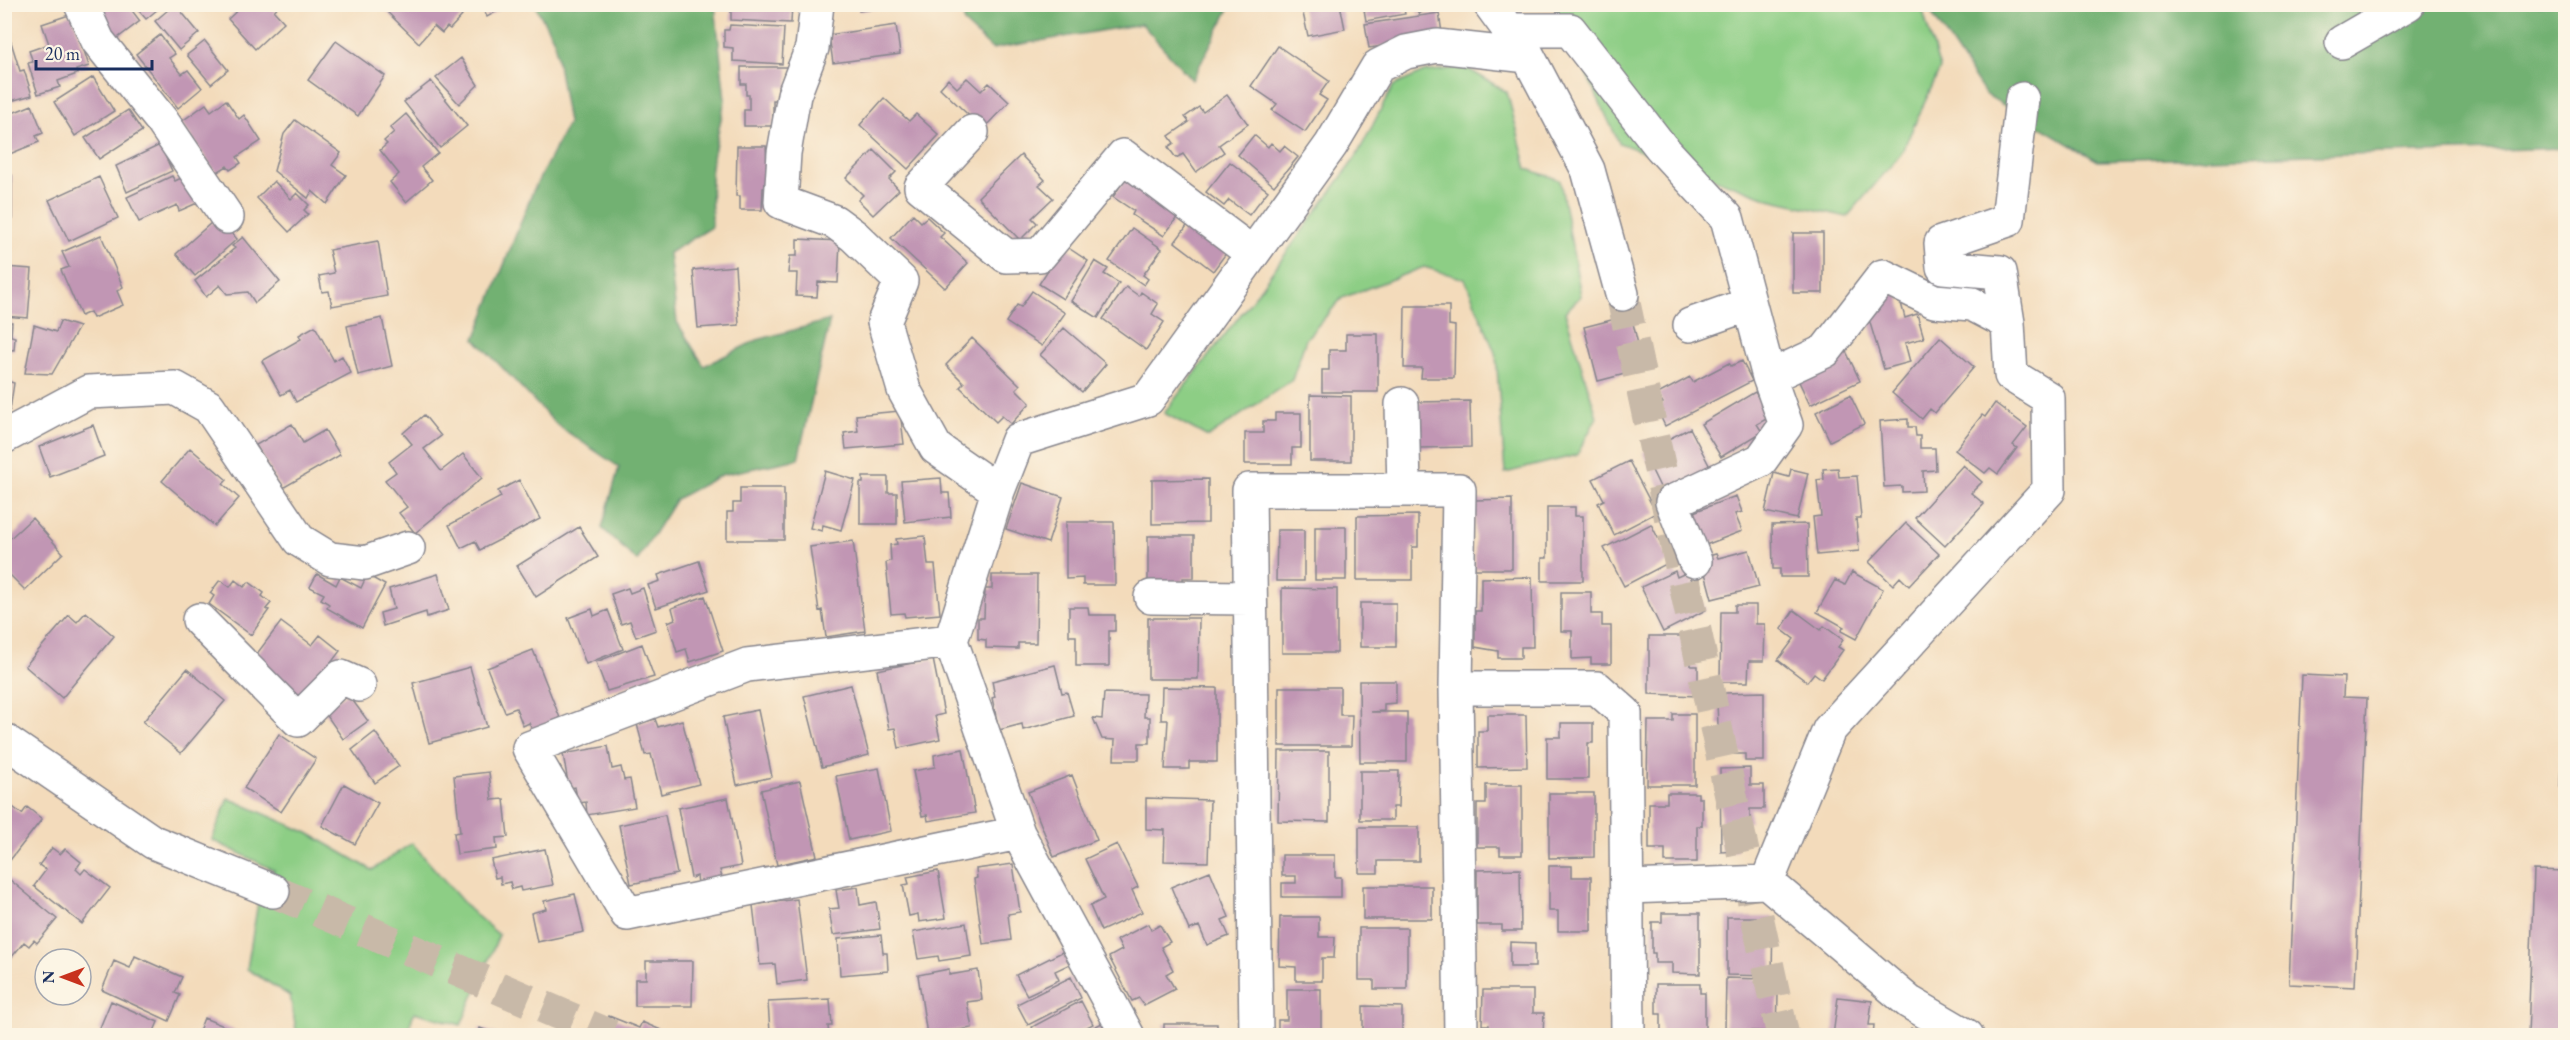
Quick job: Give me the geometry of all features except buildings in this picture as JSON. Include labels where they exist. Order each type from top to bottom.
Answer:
[{"type":"street","points":[[81,4],[98,41],[162,121],[227,217]]},
{"type":"street","points":[[817,4],[812,48],[794,95],[784,153],[781,202],[835,222],[854,236],[901,281],[885,322],[904,390],[936,448],[998,491]]},
{"type":"street","points":[[2342,42],[2408,4]]},
{"type":"street","points":[[1500,17],[1528,57],[1588,170],[1622,294]]},
{"type":"street","points":[[1500,17],[1570,30],[1661,147],[1727,218],[1769,377],[1786,425],[1761,460],[1672,502],[1695,561]]},
{"type":"street","points":[[1128,1035],[1018,833],[951,641],[998,491],[1018,440],[1148,399],[1331,145],[1378,66],[1406,52],[1437,45],[1528,57]]},
{"type":"street","points":[[1767,882],[1828,729],[2049,490],[2048,398],[2011,375],[2008,323],[2000,272],[1943,267],[1941,243],[2008,220],[2022,99]]},
{"type":"street","points":[[972,132],[921,187],[1006,256],[1040,255],[1123,156],[1252,254]]},
{"type":"street","points":[[1769,377],[1825,351],[1883,276],[1934,301],[1972,304],[2008,323]]},
{"type":"street","points":[[1690,325],[1749,304]]},
{"type":"street","points":[[4,437],[88,392],[175,388],[209,407],[299,540],[330,559],[365,563],[408,548]]},
{"type":"street","points":[[1402,404],[1404,490]]},
{"type":"street","points":[[1256,1035],[1249,490],[1459,490],[1456,688],[1461,1035]]},
{"type":"street","points":[[1151,597],[1250,598]]},
{"type":"street","points":[[199,620],[298,720],[341,677],[359,685]]},
{"type":"street","points":[[951,641],[747,665],[530,748],[627,915],[1018,833]]},
{"type":"street","points":[[1456,688],[1597,688],[1625,713],[1628,1035]]},
{"type":"street","points":[[4,740],[153,842],[273,891]]},
{"type":"street","points":[[1628,887],[1767,882],[1910,1002],[1967,1035]]},
{"type":"green space","points":[[963,4],[1231,5],[1192,80],[1142,24],[992,49],[964,23]]},
{"type":"green space","points":[[535,5],[715,5],[725,100],[711,166],[712,227],[669,253],[677,322],[704,366],[757,340],[830,320],[798,459],[721,475],[676,499],[637,561],[602,528],[619,467],[557,425],[475,339],[533,191],[568,123],[554,40]]},
{"type":"green space","points":[[1554,5],[1921,5],[1940,69],[1901,154],[1847,217],[1769,199],[1619,143]]},
{"type":"green space","points":[[1931,5],[2565,5],[2565,148],[2098,161],[1985,94],[1932,14]]},
{"type":"green space","points":[[1465,67],[1507,92],[1527,169],[1560,180],[1581,296],[1565,312],[1597,417],[1577,455],[1505,473],[1496,355],[1465,279],[1424,267],[1342,298],[1306,339],[1292,380],[1208,437],[1164,413],[1252,300],[1356,157],[1393,86],[1424,72]]},
{"type":"green space","points":[[228,798],[308,833],[372,870],[412,843],[469,909],[499,935],[461,1025],[414,1012],[407,1035],[297,1035],[290,996],[247,969],[259,896],[274,870],[212,840]]},
{"type":"tunnel","points":[[1622,294],[1783,1036]]},
{"type":"tunnel","points":[[273,891],[611,1036]]}]
